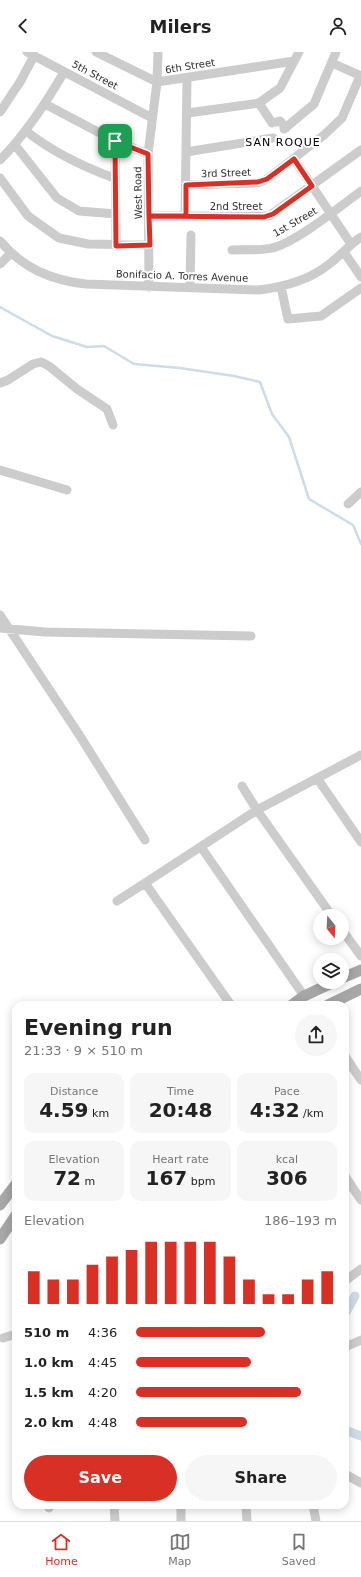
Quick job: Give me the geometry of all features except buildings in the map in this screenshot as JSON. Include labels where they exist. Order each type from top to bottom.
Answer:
[{"type":"main road","points":[[349,975],[361,970]]},
{"type":"main road","points":[[297,1001],[319,989]]},
{"type":"main road","points":[[336,1001],[361,989]]},
{"type":"main road","points":[[0,1205],[12,1189]]},
{"type":"main road","points":[[0,1239],[12,1221]]},
{"type":"street","name":"6th Street","points":[[96,52],[157,82],[187,79],[294,61]]},
{"type":"street","name":"West Road","points":[[149,287],[150,245],[148,154],[157,82],[158,52]]},
{"type":"street","points":[[188,113],[259,103],[280,88],[299,52]]},
{"type":"street","points":[[259,103],[272,123],[280,122],[285,129],[314,104],[336,52]]},
{"type":"street","points":[[0,112],[20,82],[30,54]]},
{"type":"street","name":"5th Street","points":[[30,54],[152,118]]},
{"type":"street","points":[[332,63],[360,76]]},
{"type":"street","points":[[0,160],[26,131],[45,104],[64,72]]},
{"type":"street","name":"3rd Street","points":[[186,185],[258,182],[267,179],[324,135],[342,118],[360,76]]},
{"type":"street","points":[[186,216],[186,152],[188,113],[187,79]]},
{"type":"street","points":[[45,104],[115,141],[148,154]]},
{"type":"street","points":[[26,131],[38,140],[97,172],[114,178]]},
{"type":"street","points":[[186,152],[273,138]]},
{"type":"street","points":[[115,141],[114,178],[116,246]]},
{"type":"street","points":[[15,145],[57,198],[79,212],[116,214]]},
{"type":"street","name":"2nd Street","points":[[149,216],[264,217],[273,214],[361,150]]},
{"type":"street","points":[[294,159],[351,244]]},
{"type":"street","points":[[0,178],[28,216],[59,238],[88,244],[116,246],[150,245]]},
{"type":"street","name":"1st Street","points":[[232,250],[272,248],[286,242],[331,214],[361,191]]},
{"type":"street","points":[[190,287],[191,235]]},
{"type":"street","name":"Bonifacio A. Torres Avenue","points":[[0,241],[11,253],[38,272],[66,282],[149,287],[259,290],[281,287],[309,277],[326,267],[361,237]]},
{"type":"street","points":[[344,252],[361,277]]},
{"type":"street","points":[[0,264],[11,253]]},
{"type":"street","points":[[281,287],[288,319],[321,316],[361,288]]},
{"type":"street","points":[[0,383],[8,380],[33,364],[41,362],[49,366],[77,389],[107,409],[113,425]]},
{"type":"street","points":[[0,470],[67,490]]},
{"type":"street","points":[[348,504],[361,492]]},
{"type":"street","points":[[0,615],[4,628],[80,736],[145,840]]},
{"type":"street","points":[[4,628],[45,632],[251,636]]},
{"type":"street","points":[[117,901],[257,810],[361,755]]},
{"type":"street","points":[[317,778],[361,842]]},
{"type":"street","points":[[242,786],[257,810],[327,909]]},
{"type":"street","points":[[202,847],[304,996]]},
{"type":"street","points":[[145,883],[228,1001]]},
{"type":"street","points":[[349,940],[361,956]]},
{"type":"street","points":[[349,1062],[361,1080]]},
{"type":"street","points":[[349,1182],[361,1200]]},
{"type":"street","points":[[349,1278],[361,1269]]},
{"type":"street","points":[[3,1338],[12,1335]]},
{"type":"street","points":[[349,1345],[361,1340]]},
{"type":"street","points":[[349,1476],[361,1483]]},
{"type":"street","points":[[114,1509],[115,1521]]},
{"type":"street","points":[[181,1509],[182,1521]]},
{"type":"street","points":[[246,1509],[247,1521]]},
{"type":"street","points":[[314,1509],[316,1521]]},
{"type":"waterway","points":[[0,307],[52,336],[87,347],[104,346],[134,364],[180,368],[234,376],[260,382],[272,414],[289,437],[309,499],[353,525],[361,544]]},
{"type":"waterway","points":[[349,1307],[355,1296]]},
{"type":"waterway","points":[[349,1432],[361,1436]]},
{"type":"district","name":"SAN ROQUE","points":[[283,142]]},
{"type":"route","points":[[115,141],[114,178],[116,246],[150,245],[149,216],[264,217],[273,214],[312,186],[294,159],[267,179],[258,182],[186,185],[186,216],[149,216],[148,154],[115,141]]}]
